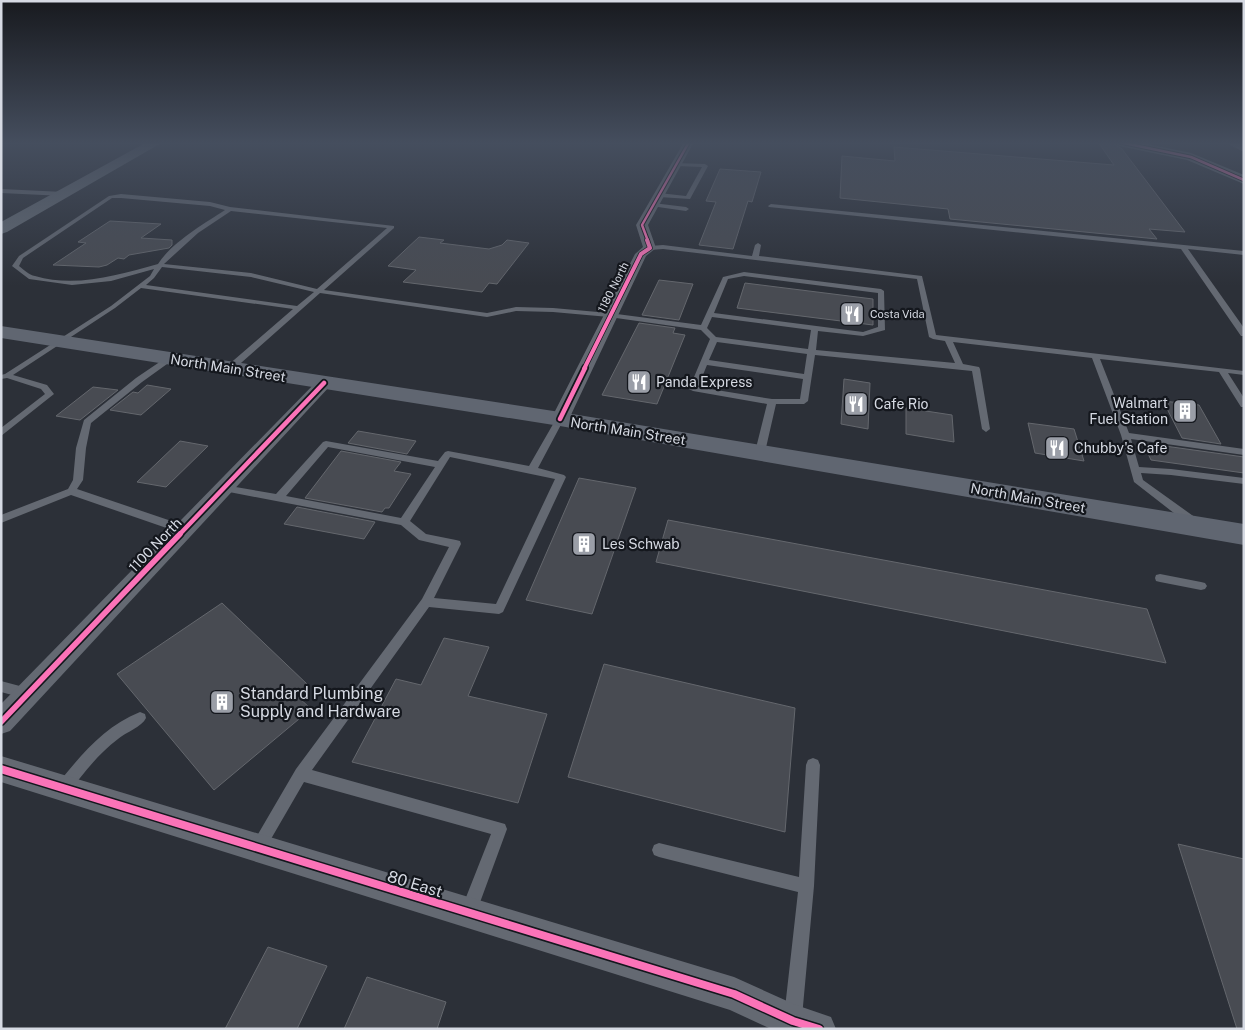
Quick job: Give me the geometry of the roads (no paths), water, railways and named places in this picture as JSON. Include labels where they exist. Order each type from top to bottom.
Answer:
[{"type":"highway","name":"North Main Street","points":[[1,332],[760,452],[1200,527]]},
{"type":"highway","points":[[1200,527],[1244,535]]},
{"type":"main road","points":[[1,229],[71,190]]},
{"type":"street","points":[[650,248],[642,226],[662,190]]},
{"type":"street","name":"1180 North","points":[[560,420],[592,355],[609,315],[641,254],[650,248]]},
{"type":"street","name":"1100 North","points":[[1,722],[324,383]]},
{"type":"street","name":"80 East","points":[[1,769],[468,914],[734,994],[806,1025]]},
{"type":"lane","points":[[656,200],[688,198],[692,190]]},
{"type":"lane","points":[[1,191],[64,194]]},
{"type":"lane","points":[[230,368],[299,308],[319,290],[392,226],[230,209],[210,204],[122,196],[110,197],[21,257],[14,266],[31,278],[72,283],[111,279],[160,265],[250,275],[319,290],[486,315],[516,310],[609,315],[703,328],[714,339],[812,352],[960,366],[976,369],[986,429]]},
{"type":"lane","points":[[656,200],[686,209]]},
{"type":"lane","points":[[771,206],[1244,253]]},
{"type":"lane","points":[[4,377],[112,307],[152,276],[164,259],[196,232],[230,209]]},
{"type":"lane","points":[[755,258],[758,245]]},
{"type":"lane","points":[[650,248],[663,247],[920,277],[933,337],[1244,374]]},
{"type":"lane","points":[[1183,247],[1244,334]]},
{"type":"lane","points":[[703,328],[725,278],[744,274],[881,291],[882,328],[863,334],[710,315]]},
{"type":"lane","points":[[139,286],[299,308]]},
{"type":"lane","points":[[714,339],[693,390],[772,402],[804,401],[814,328]]},
{"type":"lane","points":[[948,339],[960,366]]},
{"type":"lane","points":[[1095,356],[1125,435],[1139,482],[1200,527]]},
{"type":"lane","points":[[71,492],[78,480],[81,448],[87,422],[139,380],[170,359]]},
{"type":"lane","points":[[705,362],[808,377]]},
{"type":"lane","points":[[1222,371],[1244,405]]},
{"type":"lane","points":[[1,433],[50,394],[44,388],[4,377]]},
{"type":"lane","points":[[760,452],[772,402]]},
{"type":"lane","points":[[532,470],[560,420]]},
{"type":"lane","points":[[1125,435],[1244,452]]},
{"type":"lane","points":[[278,499],[326,444],[441,465]]},
{"type":"lane","points":[[404,522],[448,454],[561,477],[499,609],[426,602]]},
{"type":"lane","points":[[1135,470],[1171,472],[1244,481]]},
{"type":"lane","points":[[224,488],[404,522],[423,537],[456,544],[426,602],[301,774],[258,848]]},
{"type":"lane","points":[[1,518],[71,492],[185,530]]},
{"type":"lane","points":[[1160,578],[1202,586]]},
{"type":"lane","points":[[1,686],[28,693]]},
{"type":"lane","points":[[64,787],[103,740],[120,728],[140,718]]},
{"type":"lane","points":[[806,1025],[806,886],[813,765]]},
{"type":"lane","points":[[301,774],[500,828],[468,914]]},
{"type":"lane","points":[[659,850],[806,886]]},
{"type":"place","name":"Costa Vida","points":[[852,314]]},
{"type":"place","name":"Panda Express","points":[[639,382]]},
{"type":"place","name":"Cafe Rio","points":[[856,404]]},
{"type":"place","name":"Walmart Fuel Station","points":[[1185,411]]},
{"type":"place","name":"Chubby's Cafe","points":[[1057,448]]},
{"type":"place","name":"Les Schwab","points":[[584,544]]},
{"type":"place","name":"Standard Plumbing Supply and Hardware","points":[[222,702]]}]
